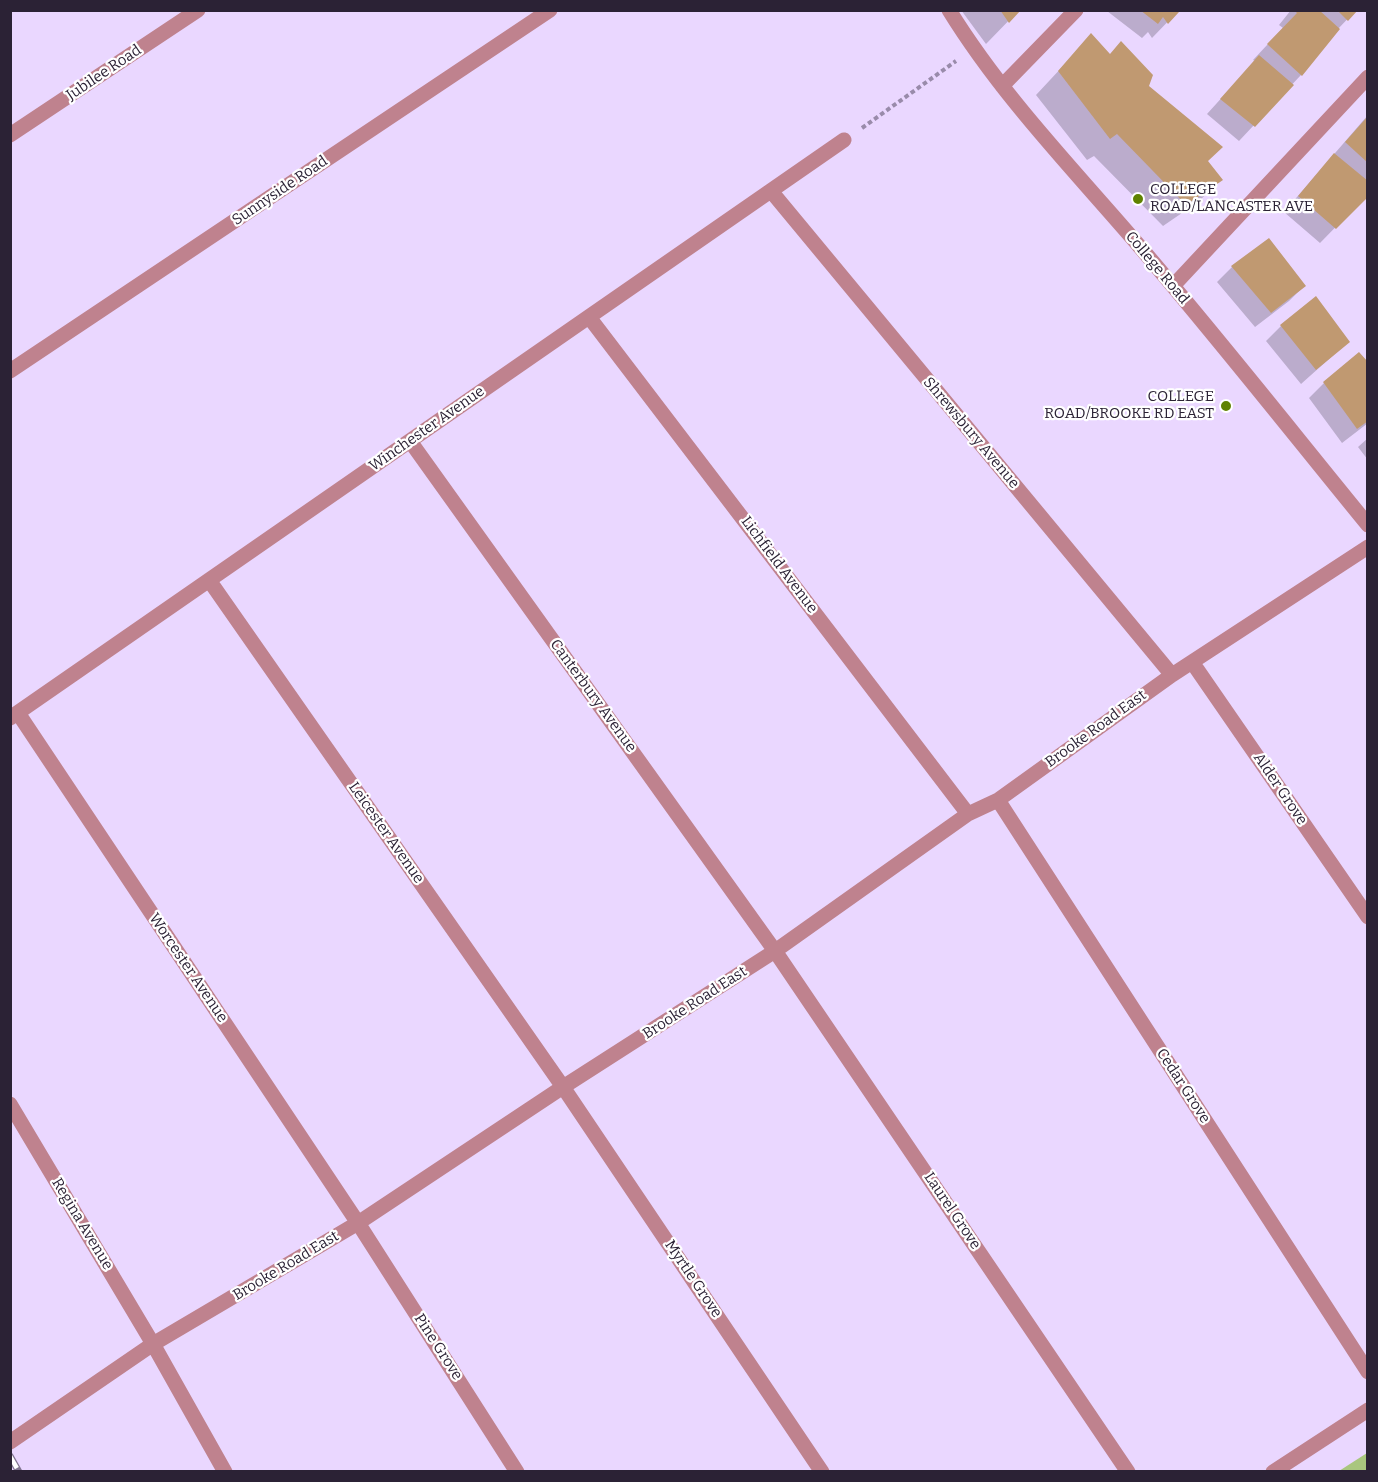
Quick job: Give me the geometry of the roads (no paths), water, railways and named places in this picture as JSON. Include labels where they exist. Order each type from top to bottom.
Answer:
[{"type":"street","name":"Jubilee Road","points":[[10,135],[198,10]]},
{"type":"street","name":"Sunnyside Road","points":[[10,371],[550,10]]},
{"type":"street","name":"College Road","points":[[949,10],[973,49],[1002,86],[1173,286],[1368,525]]},
{"type":"street","points":[[1002,86],[1076,10]]},
{"type":"street","points":[[1173,286],[1368,77]]},
{"type":"street","name":"Winchester Avenue","points":[[14,715],[844,140]]},
{"type":"street","name":"Shrewsbury Avenue","points":[[771,191],[1172,675]]},
{"type":"street","name":"Lichfield Avenue","points":[[589,317],[968,814]]},
{"type":"street","name":"Canterbury Avenue","points":[[410,441],[776,951]]},
{"type":"street","name":"Brooke Road East","points":[[10,1442],[153,1344],[358,1223],[563,1087],[776,951],[968,814],[998,800],[1172,675],[1368,547]]},
{"type":"street","name":"Leicester Avenue","points":[[210,580],[563,1087]]},
{"type":"street","name":"Alder Grove","points":[[1192,662],[1368,917]]},
{"type":"street","name":"Worcester Avenue","points":[[14,715],[358,1223]]},
{"type":"street","name":"Cedar Grove","points":[[998,800],[1368,1372]]},
{"type":"street","name":"Laurel Grove","points":[[776,951],[1128,1472]]},
{"type":"street","name":"Myrtle Grove","points":[[563,1087],[822,1472]]},
{"type":"street","name":"Regina Avenue","points":[[10,1104],[153,1344],[225,1472]]},
{"type":"street","name":"Pine Grove","points":[[358,1223],[517,1472]]},
{"type":"street","points":[[1273,1472],[1368,1410]]},
{"type":"railway","points":[[10,1456],[19,1472]]},
{"type":"place","name":"COLLEGE ROAD/LANCASTER AVE","points":[[1138,199]]},
{"type":"place","name":"COLLEGE ROAD/BROOKE RD EAST","points":[[1226,406]]}]
